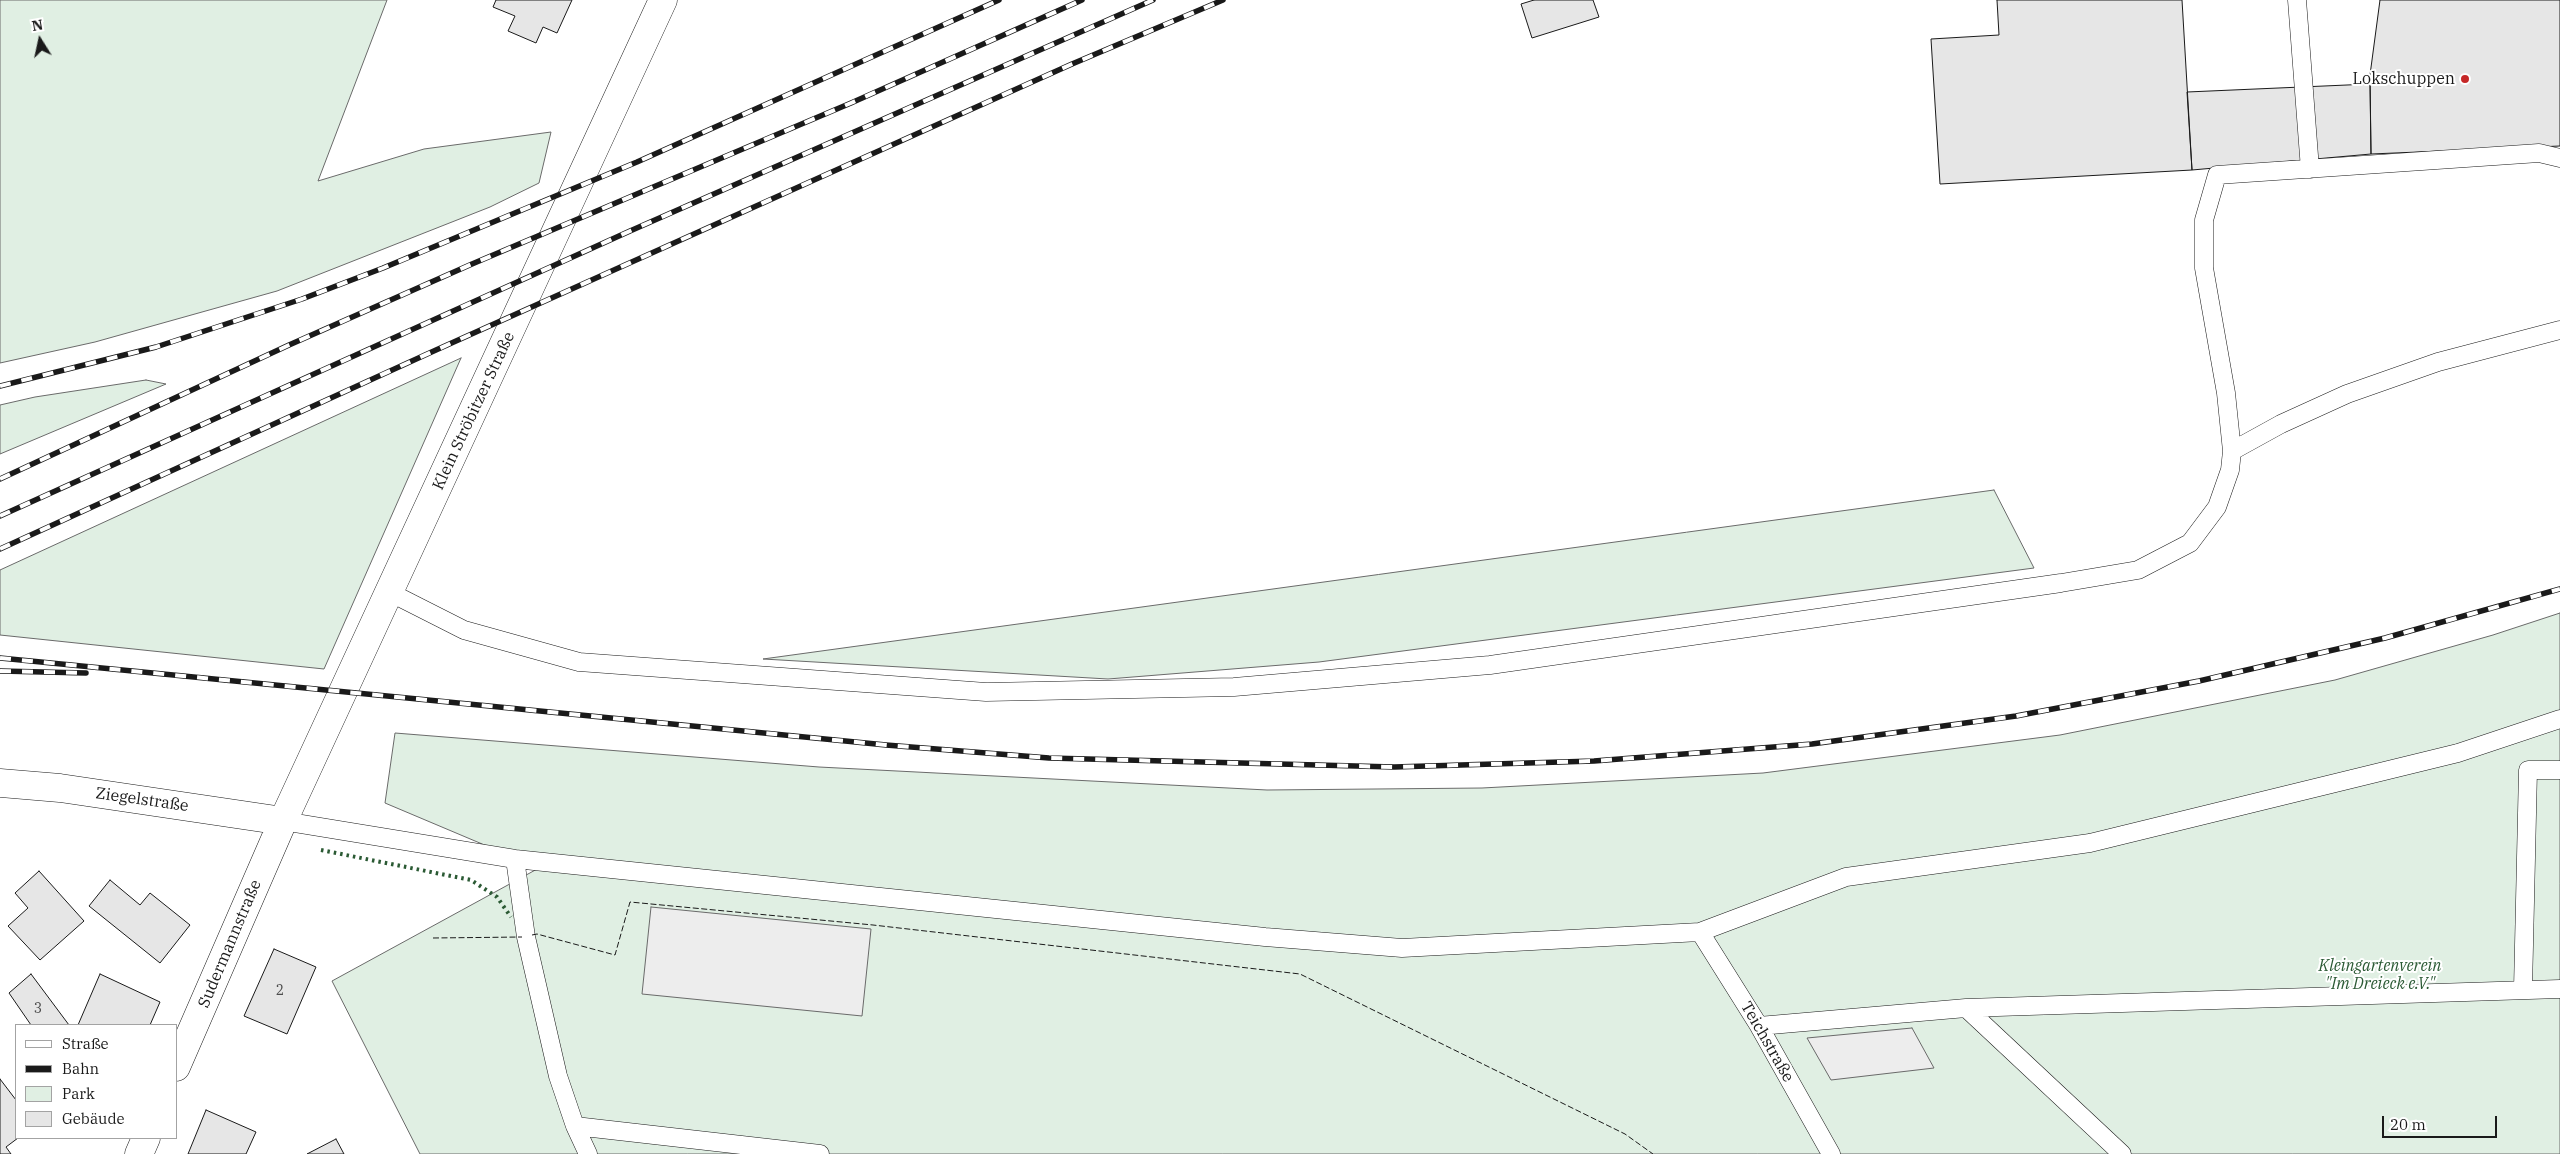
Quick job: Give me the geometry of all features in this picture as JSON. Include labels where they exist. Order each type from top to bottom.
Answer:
[{"type":"street","name":"Klein Ströbitzer Straße","points":[[283,821],[663,0]]},
{"type":"street","name":"Ziegelstraße","points":[[0,783],[60,788],[283,821]]},
{"type":"street","name":"Sudermannstraße","points":[[178,1062],[283,821]]},
{"type":"street","points":[[139,1154],[146,1139]]},
{"type":"lane","points":[[2297,0],[2310,168]]},
{"type":"lane","points":[[389,592],[464,630],[579,662],[986,692],[1243,686],[1490,665],[2138,570],[2190,543],[2217,507],[2230,470],[2232,451],[2226,393],[2204,268],[2204,220],[2217,175],[2540,154],[2560,158]]},
{"type":"lane","points":[[2232,451],[2281,424],[2347,394],[2438,362],[2560,330]]},
{"type":"lane","points":[[283,821],[516,860],[1265,938],[1402,948],[1700,932],[1846,877],[2090,844],[2458,753],[2560,719]]},
{"type":"lane","points":[[2523,989],[2528,770],[2560,770]]},
{"type":"lane","points":[[516,860],[526,937],[558,1076],[574,1126],[588,1154]]},
{"type":"lane","name":"Teichstraße","points":[[1700,932],[1759,1026],[1830,1154]]},
{"type":"lane","points":[[1759,1026],[1966,1008],[2560,989]]},
{"type":"lane","points":[[1966,1008],[2122,1154]]},
{"type":"lane","points":[[574,1126],[820,1154]]},
{"type":"green space","points":[[0,0],[387,0],[318,181],[424,149],[551,132],[539,183],[490,207],[277,291],[95,342],[0,363]]},
{"type":"green space","points":[[461,358],[324,669],[0,635],[0,570]]},
{"type":"green space","points":[[146,380],[166,384],[0,454],[0,405],[35,397]]},
{"type":"green space","points":[[1994,490],[2034,568],[1319,662],[1108,679],[763,659]]},
{"type":"green space","name":"Kleingartenverein \"Im Dreieck e.V.\"","points":[[2560,613],[2560,1154],[420,1154],[332,981],[539,868],[385,803],[395,733],[819,767],[1267,790],[1482,788],[1763,773],[2060,735],[2335,680],[2493,635]]},
{"type":"shaded area","points":[[651,907],[871,929],[862,1016],[642,994]]},
{"type":"shaded area","points":[[1912,1028],[1934,1068],[1831,1080],[1807,1038]]},
{"type":"building","points":[[496,0],[572,0],[557,33],[543,27],[536,43],[508,31],[515,16],[493,7]]},
{"type":"building","points":[[1534,0],[1593,0],[1599,17],[1532,38],[1521,4]]},
{"type":"building","points":[[1997,0],[2182,0],[2192,170],[1940,184],[1931,39],[1999,35]]},
{"type":"building","name":"Lokschuppen","points":[[2380,0],[2560,0],[2560,146],[2371,154],[2370,75]]},
{"type":"building","points":[[2370,84],[2371,154],[2192,170],[2187,92]]},
{"type":"building","points":[[39,871],[84,921],[40,960],[8,926],[28,908],[15,893]]},
{"type":"building","points":[[110,880],[140,905],[150,893],[190,925],[160,963],[89,906]]},
{"type":"building","points":[[274,949],[316,967],[287,1034],[244,1016]]},
{"type":"building","points":[[31,974],[68,1024],[30,1024],[9,993]]},
{"type":"building","points":[[100,974],[160,1002],[150,1024],[78,1024]]},
{"type":"building","points":[[0,1079],[15,1099],[15,1139],[17,1139],[6,1147],[11,1154],[0,1154]]},
{"type":"building","points":[[206,1110],[256,1132],[246,1154],[188,1154]]},
{"type":"building","points":[[336,1139],[344,1154],[307,1154]]},
{"type":"railway","points":[[0,386],[156,347],[302,299],[383,268],[637,162],[999,0]]},
{"type":"railway","points":[[0,479],[289,345],[472,264],[851,103],[1082,0]]},
{"type":"railway","points":[[0,516],[630,231],[1153,0]]},
{"type":"railway","points":[[0,549],[436,350],[1072,64],[1223,0]]},
{"type":"railway","points":[[0,658],[886,745],[1049,758],[1394,767],[1594,761],[1812,744],[2016,716],[2199,681],[2385,638],[2560,589]]},
{"type":"railway","points":[[0,671],[86,673]]},
{"type":"hedge","points":[[321,850],[471,880],[497,897],[511,917]]},
{"type":"fence","points":[[532,935],[537,934],[615,955],[630,902],[873,925],[1300,974],[1625,1134],[1653,1154]]},
{"type":"fence","points":[[433,938],[522,937]]},
{"type":"place","name":"Lokschuppen","points":[[2465,79]]}]
